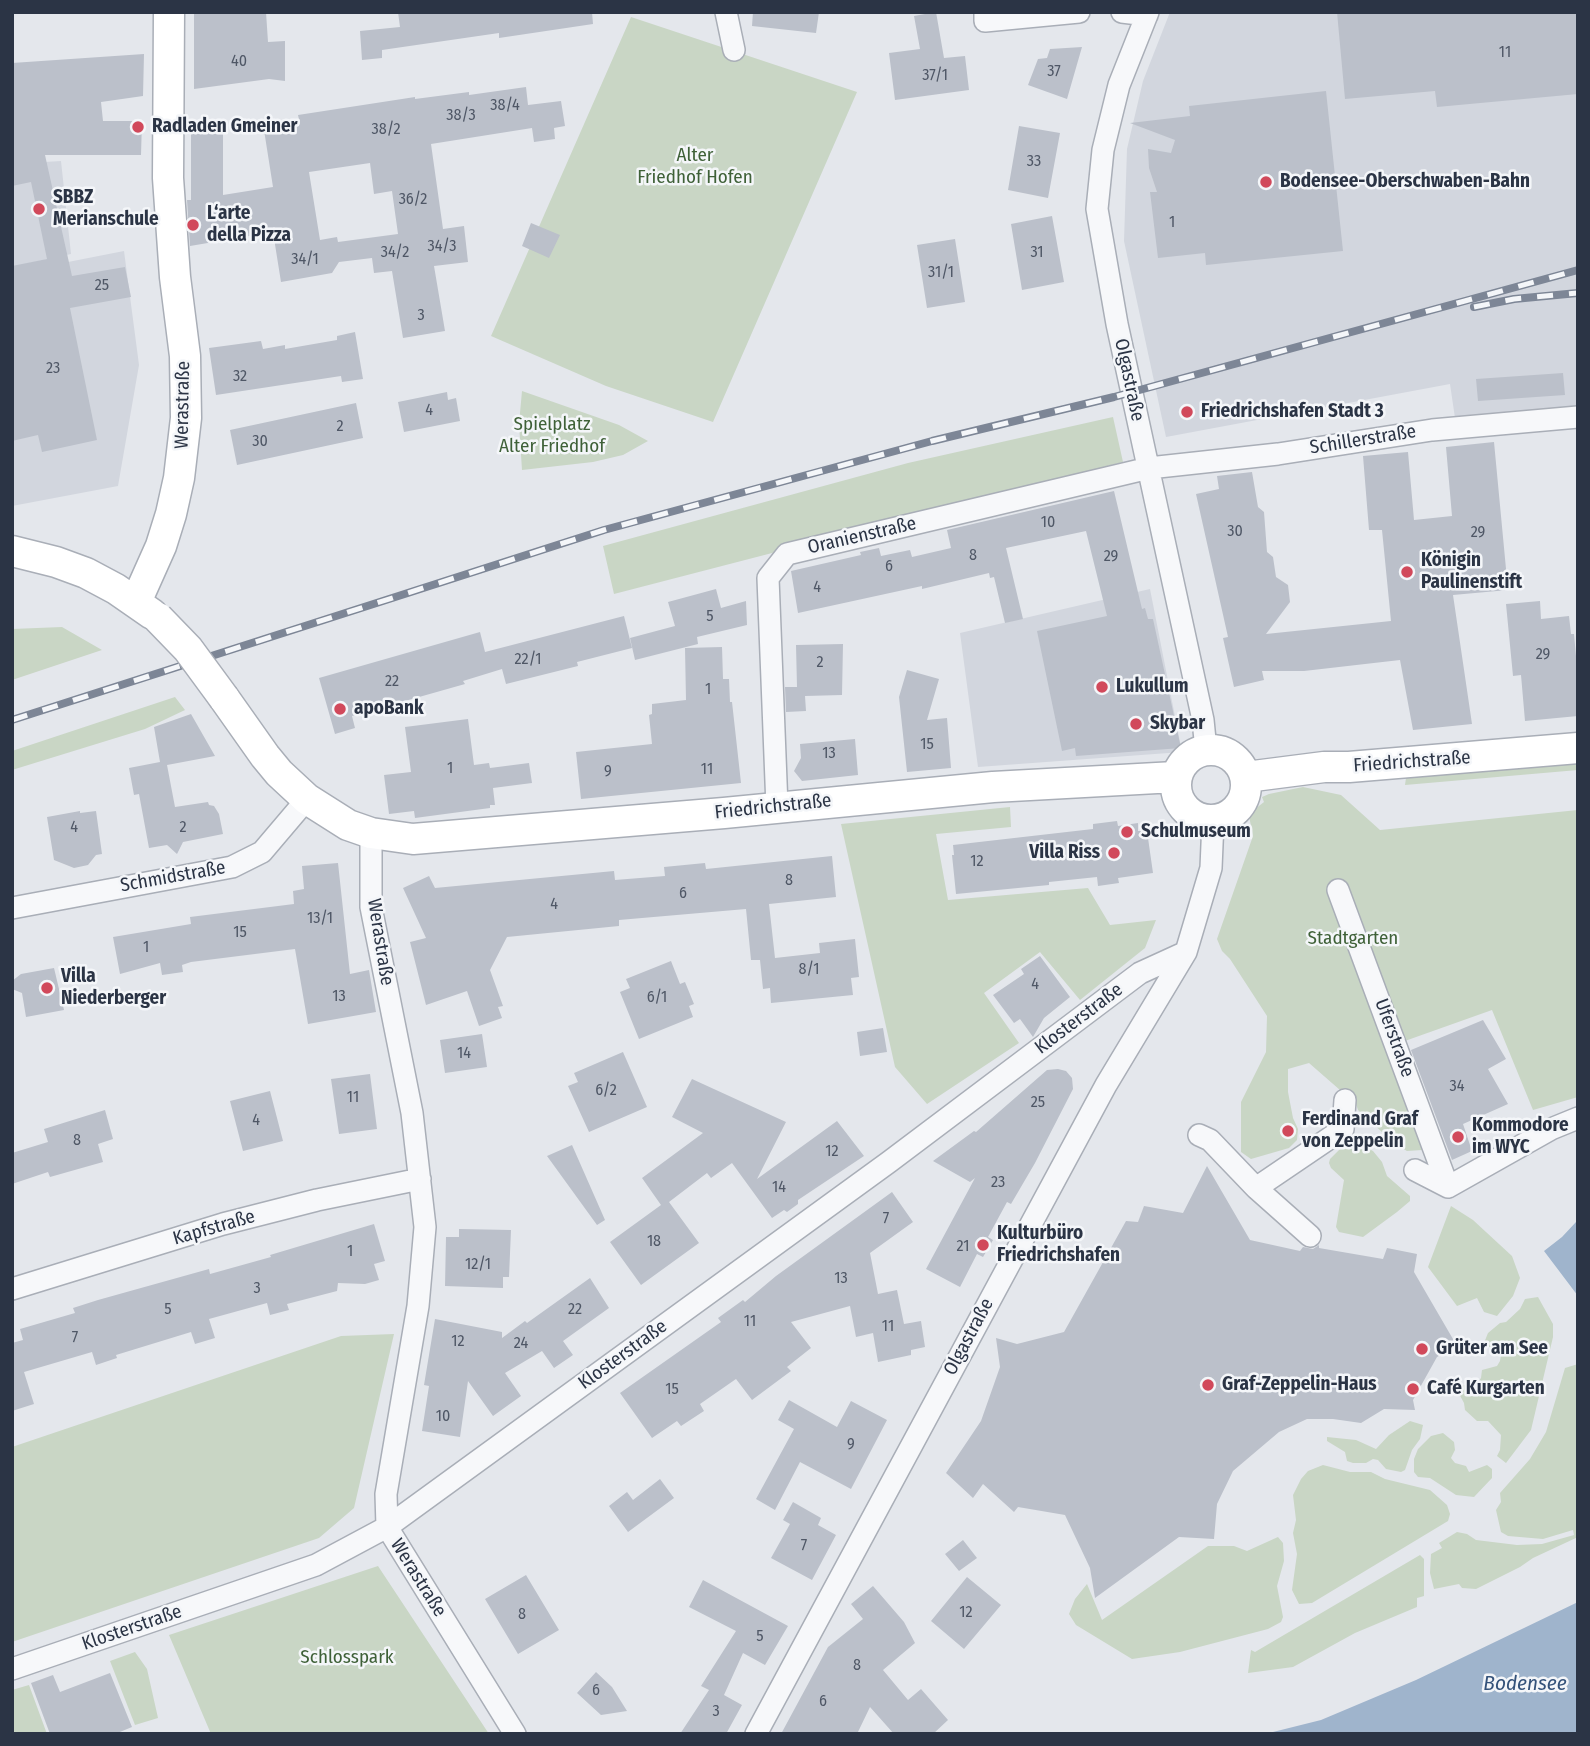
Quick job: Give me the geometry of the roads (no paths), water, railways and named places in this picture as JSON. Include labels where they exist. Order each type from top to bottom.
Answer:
[{"type":"main road","name":"Werastraße","points":[[147,610],[179,478],[186,418],[185,356],[168,178],[169,12]]},
{"type":"main road","points":[[12,551],[86,573],[147,610],[188,649],[265,756],[307,799],[330,816],[371,833]]},
{"type":"main road","name":"Friedrichstraße","points":[[1246,777],[1324,767],[1578,748]]},
{"type":"main road","points":[[1206,750],[1231,756],[1246,777],[1243,801],[1236,811],[1225,818],[1201,820],[1181,806],[1176,795],[1175,777],[1185,761],[1195,753],[1206,750]]},
{"type":"main road","name":"Friedrichstraße","points":[[371,833],[413,839],[777,799],[1175,777]]},
{"type":"street","points":[[726,12],[734,50]]},
{"type":"street","points":[[985,12],[985,21],[1079,12]]},
{"type":"street","points":[[1122,12],[1148,14]]},
{"type":"street","name":"Olgastraße","points":[[1148,14],[1119,85],[1103,150],[1097,209],[1116,324],[1203,720],[1206,750]]},
{"type":"street","name":"Schillerstraße","points":[[1149,468],[1278,454],[1432,430],[1578,417]]},
{"type":"street","name":"Oranienstraße","points":[[777,799],[768,578],[787,554],[1149,468]]},
{"type":"street","name":"Schmidstraße","points":[[12,908],[232,867],[262,852],[307,799]]},
{"type":"street","name":"Olgastraße","points":[[756,1734],[1093,1108],[1186,952],[1210,868],[1213,821]]},
{"type":"street","name":"Werastraße","points":[[371,833],[371,907],[412,1113],[425,1227],[418,1306],[386,1494],[387,1527],[515,1734]]},
{"type":"street","name":"Uferstraße","points":[[1338,890],[1448,1187]]},
{"type":"street","name":"Klosterstraße","points":[[12,1670],[316,1565],[387,1527],[889,1162],[1140,972],[1186,952]]},
{"type":"street","points":[[1256,1188],[1343,1129],[1345,1100]]},
{"type":"street","points":[[1415,1170],[1448,1187],[1551,1129],[1578,1118]]},
{"type":"street","points":[[1199,1135],[1210,1140],[1256,1188],[1310,1236]]},
{"type":"street","name":"Kapfstraße","points":[[12,1289],[223,1224],[317,1200],[420,1179]]},
{"type":"water","points":[[1578,1214],[1578,1296],[1544,1251],[1576,1222]]},
{"type":"water","name":"Bodensee","points":[[1578,1602],[1578,1734],[1265,1734],[1321,1720],[1416,1680]]},
{"type":"railway","points":[[12,720],[604,530],[932,441],[1114,397],[1578,270]]},
{"type":"railway","points":[[1474,307],[1514,299],[1578,293]]},
{"type":"place","name":"Radladen Gmeiner","points":[[138,127]]},
{"type":"place","name":"Bodensee-Oberschwaben-Bahn","points":[[1266,182]]},
{"type":"place","name":"SBBZ Merianschule","points":[[39,209]]},
{"type":"place","name":"L‘arte della Pizza","points":[[193,225]]},
{"type":"place","name":"Friedrichshafen Stadt 3","points":[[1187,412]]},
{"type":"place","name":"Königin Paulinenstift","points":[[1407,572]]},
{"type":"place","name":"Lukullum","points":[[1102,687]]},
{"type":"place","name":"apoBank","points":[[340,709]]},
{"type":"place","name":"Skybar","points":[[1136,724]]},
{"type":"place","name":"Schulmuseum","points":[[1127,832]]},
{"type":"place","name":"Villa Riss","points":[[1114,853]]},
{"type":"place","name":"Villa Niederberger","points":[[47,988]]},
{"type":"place","name":"Ferdinand Graf von Zeppelin","points":[[1288,1131]]},
{"type":"place","name":"Kommodore im WYC","points":[[1458,1137]]},
{"type":"place","name":"Kulturbüro Friedrichshafen","points":[[983,1245]]},
{"type":"place","name":"Grüter am See","points":[[1422,1349]]},
{"type":"place","name":"Graf-Zeppelin-Haus","points":[[1208,1385]]},
{"type":"place","name":"Café Kurgarten","points":[[1413,1389]]},
{"type":"park label","name":"Alter Friedhof Hofen","points":[[695,167]]},
{"type":"park label","name":"Spielplatz Alter Friedhof","points":[[552,436]]},
{"type":"park label","name":"Stadtgarten","points":[[1353,939]]},
{"type":"park label","name":"Schlosspark","points":[[347,1658]]}]
